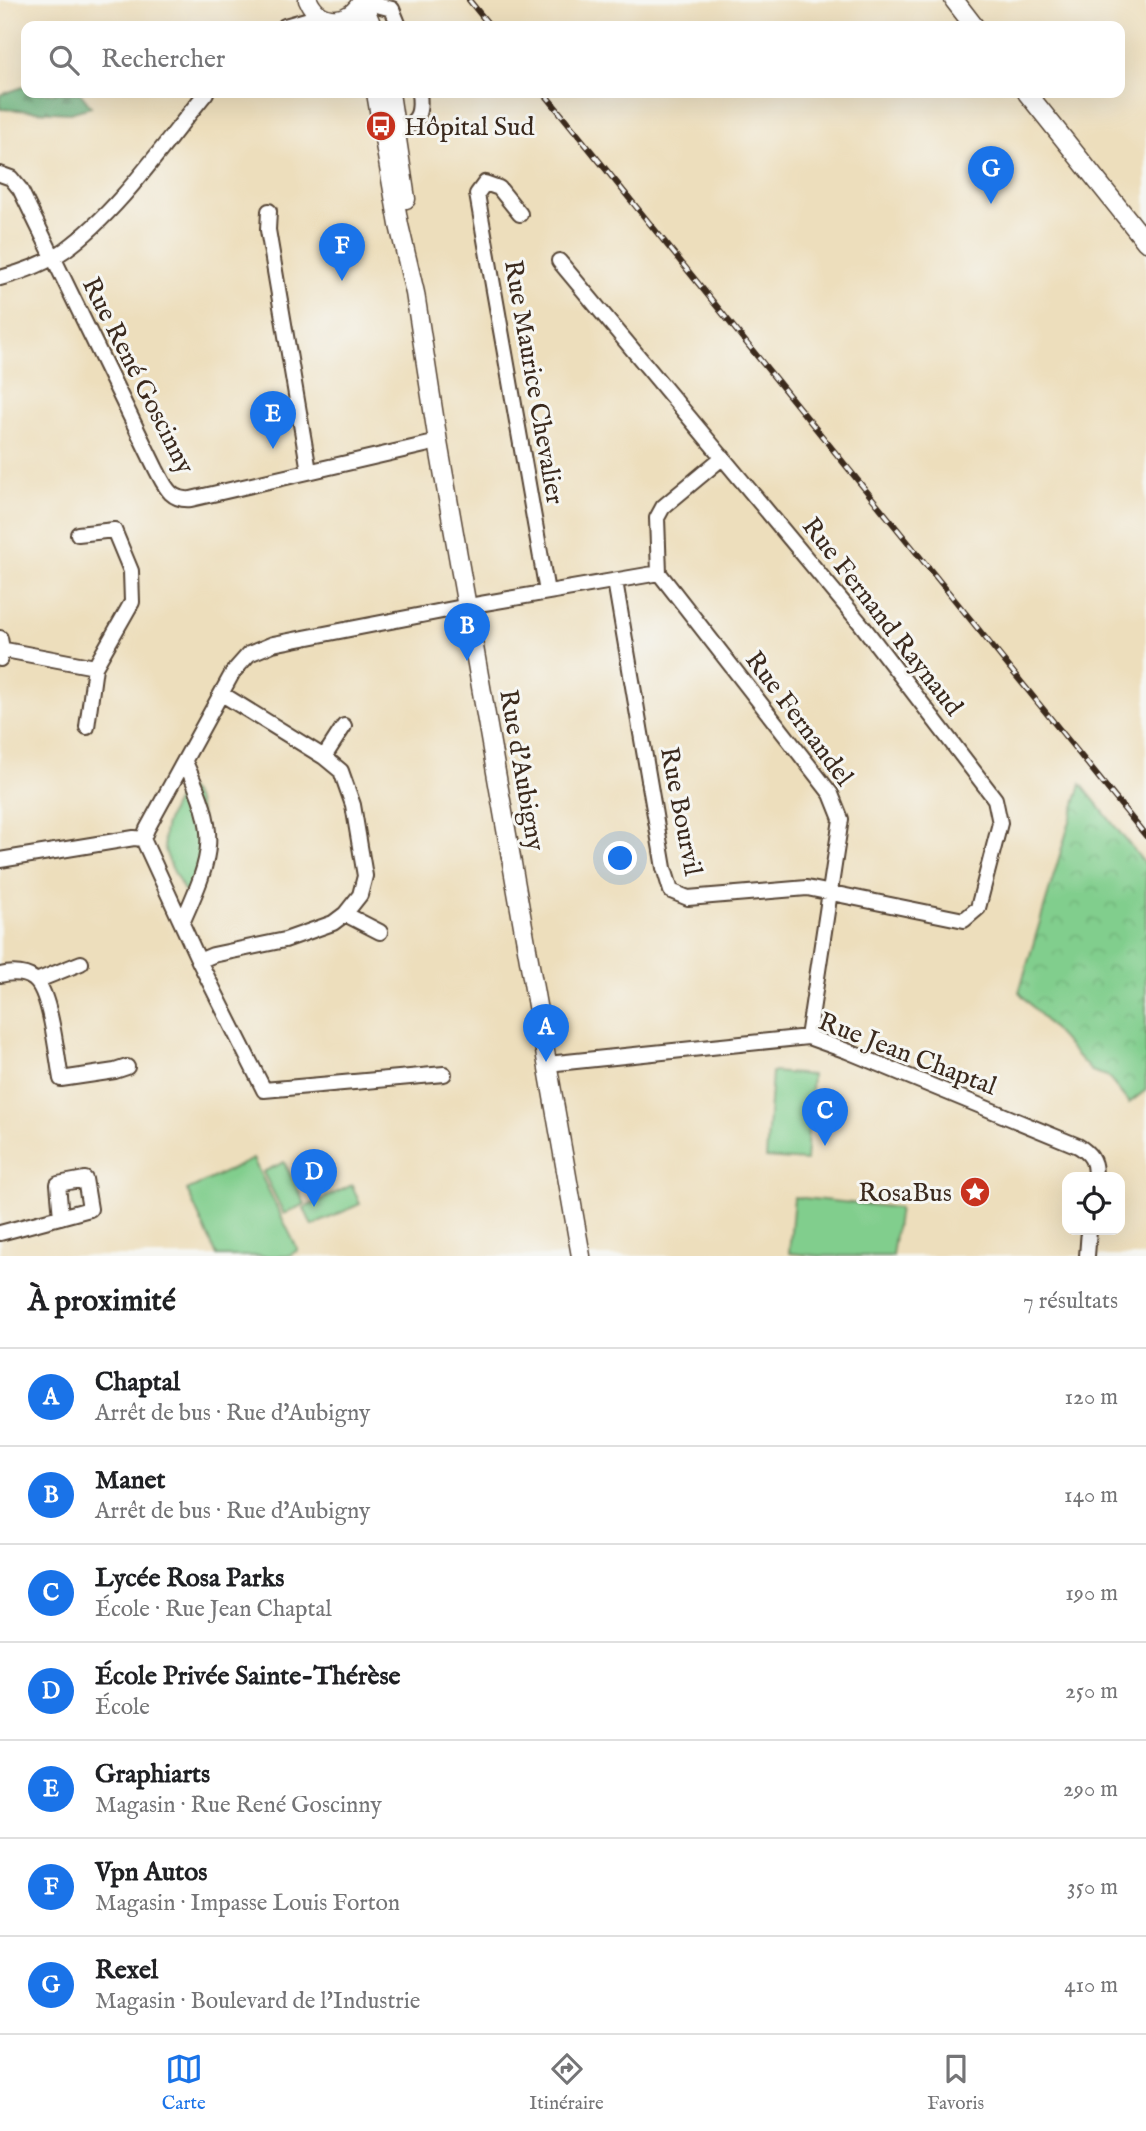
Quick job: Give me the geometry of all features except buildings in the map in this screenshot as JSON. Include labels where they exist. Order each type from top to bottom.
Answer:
[{"type":"main road","points":[[306,0],[335,21],[352,14],[365,1],[371,21]]},
{"type":"main road","points":[[954,0],[970,21]]},
{"type":"main road","name":"Rue d'Aubigny","points":[[377,98],[397,212],[415,293],[438,442],[581,1256]]},
{"type":"main road","name":"Rue d'Aubigny","points":[[391,98],[409,223],[415,293]]},
{"type":"main road","points":[[1031,98],[1146,242]]},
{"type":"street","points":[[289,21],[306,0]]},
{"type":"street","points":[[365,1],[392,9],[397,21]]},
{"type":"street","points":[[0,278],[52,258],[76,241],[119,198],[202,98]]},
{"type":"street","points":[[397,135],[418,119],[420,98]]},
{"type":"street","name":"Rue René Goscinny","points":[[0,174],[16,182],[167,491],[176,498],[191,499],[438,442]]},
{"type":"street","name":"Rue Maurice Chevalier","points":[[520,214],[499,188],[485,183],[477,194],[547,592]]},
{"type":"street","points":[[269,211],[268,230],[309,471]]},
{"type":"street","name":"Rue Fernand Raynaud","points":[[559,261],[861,624],[995,799],[1000,823],[978,908],[964,920],[831,892]]},
{"type":"street","points":[[143,839],[240,661],[260,649],[468,606],[659,573],[657,517],[663,507],[723,457]]},
{"type":"street","points":[[78,534],[114,530],[131,571],[132,602],[95,667],[87,727]]},
{"type":"street","name":"Rue Fernandel","points":[[659,573],[831,794],[841,819],[808,1037]]},
{"type":"street","name":"Rue Bourvil","points":[[615,581],[664,868],[671,891],[688,898],[807,888],[831,892]]},
{"type":"street","points":[[0,649],[95,667]]},
{"type":"street","points":[[199,961],[212,955],[310,933],[333,923],[345,914],[360,895],[365,876],[348,787],[341,771],[324,757],[222,694]]},
{"type":"street","points":[[324,757],[344,726]]},
{"type":"street","points":[[181,923],[202,879],[209,840],[206,815],[185,762]]},
{"type":"street","points":[[0,860],[134,838],[143,839]]},
{"type":"street","points":[[143,839],[199,961],[264,1090],[444,1074]]},
{"type":"street","points":[[345,914],[380,932]]},
{"type":"street","points":[[36,981],[81,963]]},
{"type":"street","points":[[0,975],[23,974],[36,981],[48,1010],[61,1079],[127,1067]]},
{"type":"street","name":"Rue Jean Chaptal","points":[[547,1064],[808,1037],[1078,1146],[1090,1172]]},
{"type":"street","points":[[0,1233],[61,1217]]},
{"type":"street","points":[[1087,1256],[1089,1235]]},
{"type":"green space","points":[[21,88],[21,98],[84,98],[91,107],[70,113],[0,109],[0,95]]},
{"type":"green space","points":[[1081,784],[1146,865],[1146,1090],[1129,1103],[1107,1076],[1091,1071],[1019,992]]},
{"type":"green space","points":[[185,787],[196,801],[203,831],[200,864],[189,892],[184,891],[172,869],[164,840],[167,820]]},
{"type":"green space","points":[[772,1072],[812,1075],[806,1161],[766,1158]]},
{"type":"green space","points":[[253,1159],[298,1250],[288,1256],[217,1256],[187,1190]]},
{"type":"green space","points":[[284,1162],[305,1204],[284,1214],[263,1172]]},
{"type":"green space","points":[[352,1185],[360,1204],[312,1226],[304,1208]]},
{"type":"green space","points":[[794,1197],[899,1208],[892,1256],[789,1253]]},
{"type":"railway","points":[[469,0],[486,21]]},
{"type":"railway","points":[[548,98],[1146,836]]},
{"type":"place","name":"Hôpital Sud","points":[[381,126]]},
{"type":"place","name":"Rexel","points":[[991,204]]},
{"type":"place","name":"Vpn Autos","points":[[342,281]]},
{"type":"place","name":"Graphiarts","points":[[273,449]]},
{"type":"place","name":"Manet","points":[[467,661]]},
{"type":"place","name":"Chaptal","points":[[546,1062]]},
{"type":"place","name":"Lycée Rosa Parks","points":[[825,1146]]},
{"type":"place","name":"RosaBus","points":[[975,1192]]},
{"type":"place","name":"École Privée Sainte-Thérèse","points":[[314,1207]]}]
